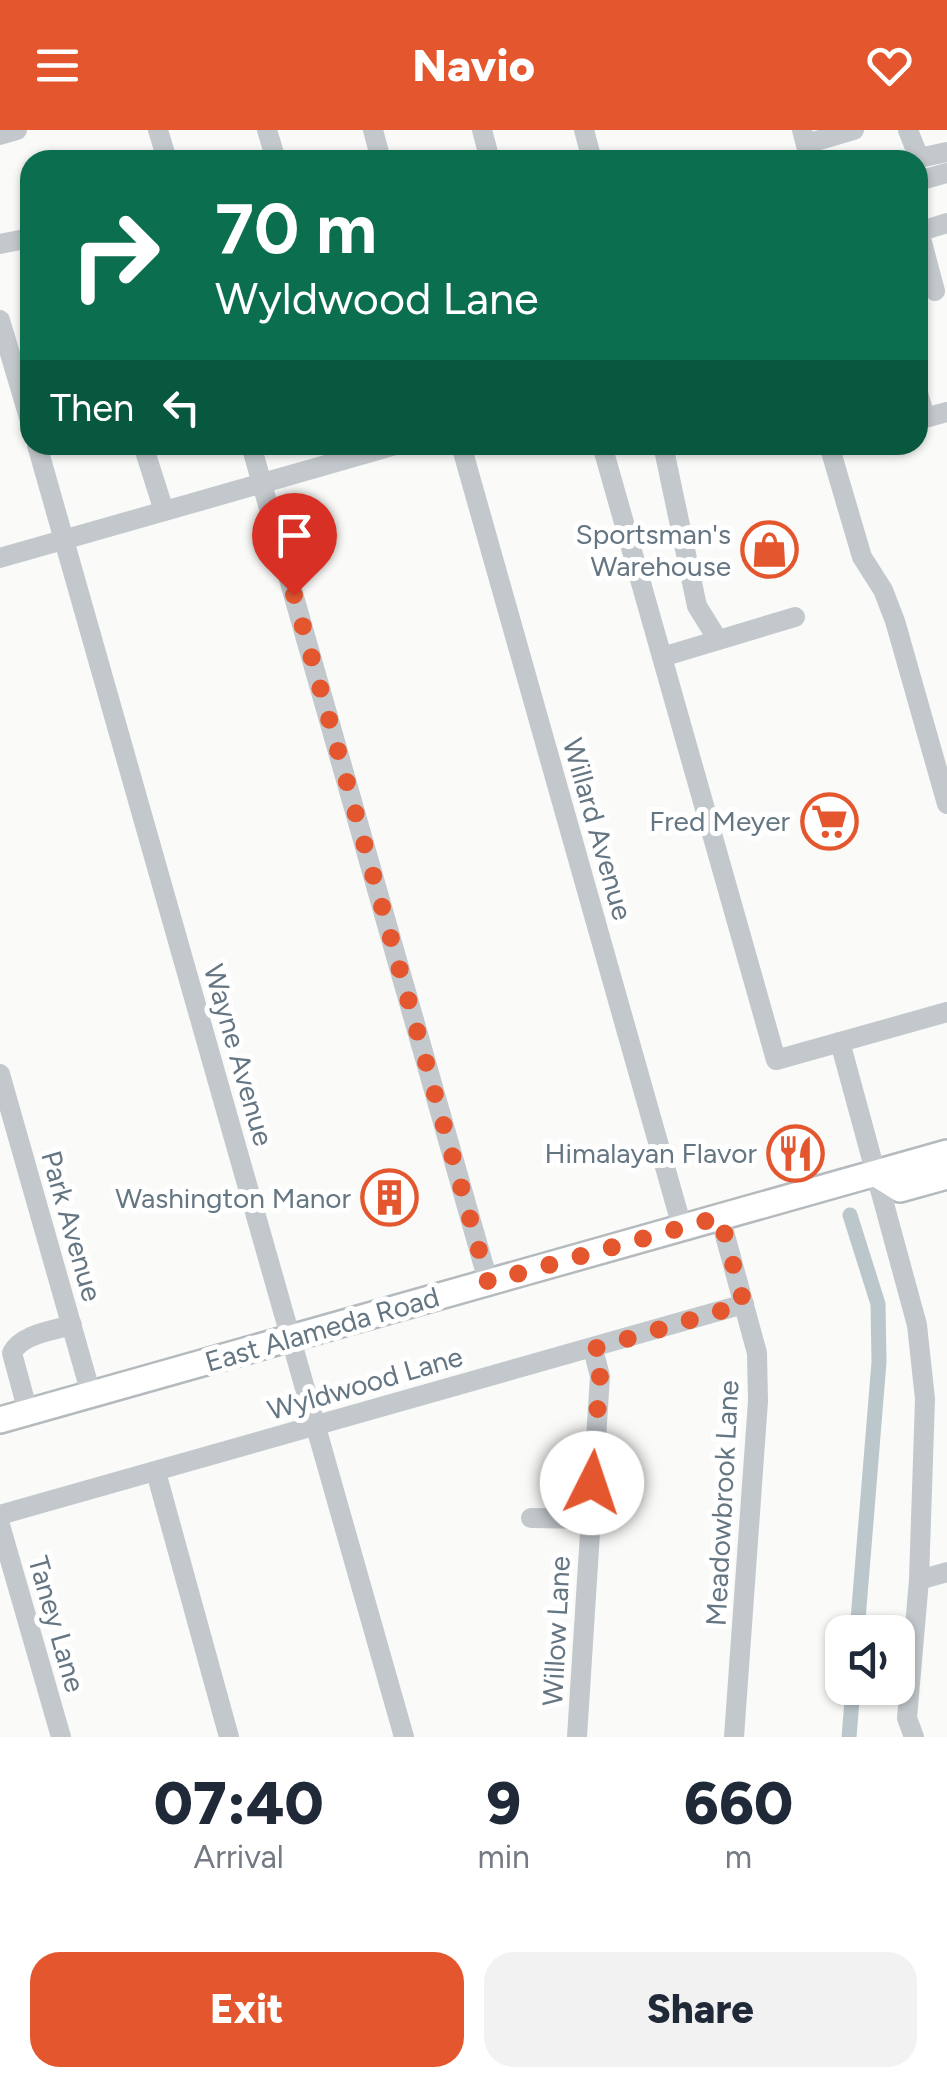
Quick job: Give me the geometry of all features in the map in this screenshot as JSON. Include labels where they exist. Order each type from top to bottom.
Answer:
[{"type":"main road","name":"East Alameda Road","points":[[0,1420],[947,1153]]},
{"type":"main road","name":"East Alameda Road","points":[[876,1174],[900,1189],[947,1176]]},
{"type":"street","points":[[0,135],[17,130]]},
{"type":"street","points":[[806,145],[854,130]]},
{"type":"street","points":[[0,320],[20,387]]},
{"type":"street","name":"Wayne Avenue","points":[[40,455],[404,1737]]},
{"type":"street","points":[[146,455],[164,512]]},
{"type":"street","points":[[254,455],[488,1282]]},
{"type":"street","points":[[0,558],[345,455]]},
{"type":"street","name":"Willard Avenue","points":[[464,455],[682,1228]]},
{"type":"street","points":[[605,455],[776,1060],[947,1012]]},
{"type":"street","points":[[666,455],[696,606],[718,640]]},
{"type":"street","points":[[831,455],[862,557],[883,590],[895,621],[947,804]]},
{"type":"street","points":[[662,657],[795,617]]},
{"type":"street","points":[[840,1042],[916,1325],[923,1381],[920,1580],[908,1718],[914,1737]]},
{"type":"street","name":"Park Avenue","points":[[0,1074],[91,1394]]},
{"type":"street","name":"Meadowbrook Lane","points":[[720,1217],[756,1353],[758,1401],[734,1737]]},
{"type":"street","name":"Wyldwood Lane","points":[[0,1515],[744,1304]]},
{"type":"street","points":[[28,1412],[12,1353],[16,1344],[72,1325]]},
{"type":"street","name":"Willow Lane","points":[[578,1737],[600,1376],[593,1349]]},
{"type":"street","points":[[156,1472],[229,1737]]},
{"type":"street","points":[[531,1518],[590,1519]]},
{"type":"street","name":"Taney Lane","points":[[0,1526],[60,1737]]},
{"type":"street","points":[[920,1580],[947,1572]]},
{"type":"waterway","points":[[850,1215],[878,1304],[879,1362],[858,1615]]},
{"type":"waterway","points":[[849,1737],[852,1705]]},
{"type":"place","name":"Sportsman's Warehouse","points":[[770,550]]},
{"type":"place","name":"Fred Meyer","points":[[829,821]]},
{"type":"place","name":"Himalayan Flavor","points":[[796,1153]]},
{"type":"place","name":"Washington Manor","points":[[390,1198]]},
{"type":"route","points":[[294,595],[488,1282],[720,1217],[744,1304],[593,1349],[600,1376],[592,1483]]}]
